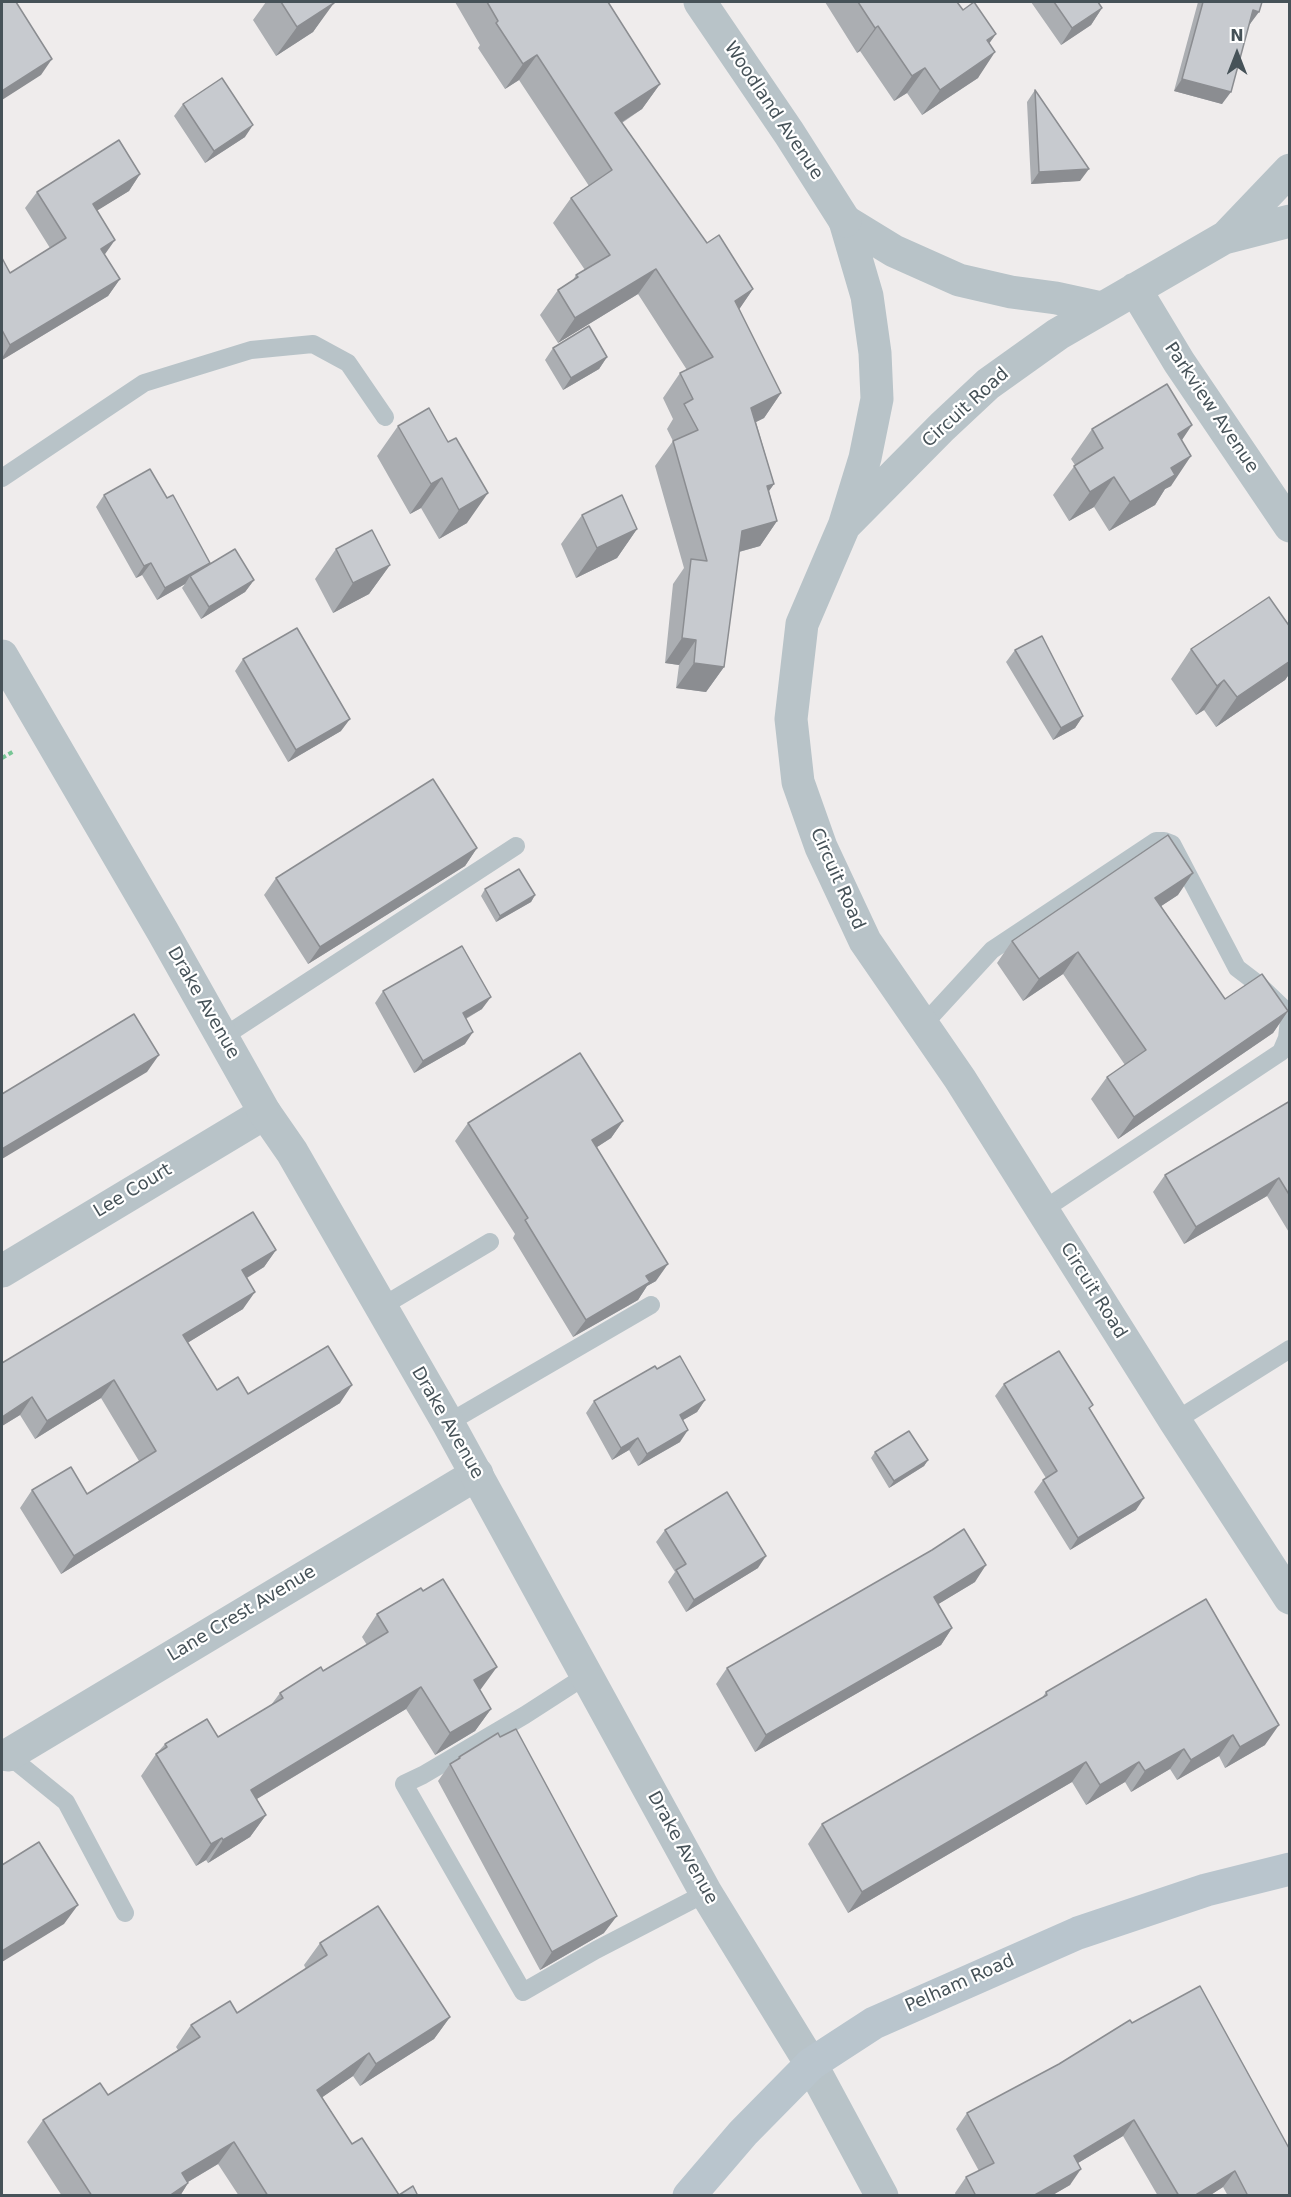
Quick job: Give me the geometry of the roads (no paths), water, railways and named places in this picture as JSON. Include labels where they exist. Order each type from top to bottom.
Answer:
[{"type":"main road","name":"Pelham Road","points":[[689,2196],[743,2133],[811,2064],[874,2023],[1078,1933],[1206,1890],[1290,1869]]},
{"type":"street","name":"Woodland Avenue","points":[[700,2],[789,133],[845,221],[867,296],[875,353],[877,399],[865,458],[844,526]]},
{"type":"street","name":"Circuit Road","points":[[1224,238],[1290,170]]},
{"type":"street","name":"Woodland Avenue","points":[[845,221],[894,251],[959,280],[1102,308]]},
{"type":"street","name":"Circuit Road","points":[[1290,221],[1224,238],[1058,334],[988,384],[942,427],[844,526],[802,624],[791,719],[798,782],[821,847],[866,941],[960,1079],[1175,1422],[1290,1598]]},
{"type":"street","name":"Parkview Avenue","points":[[1135,289],[1179,362],[1290,526]]},
{"type":"street","name":"Drake Avenue","points":[[2,656],[265,1113],[292,1152],[448,1423],[706,1893],[811,2064],[882,2196]]},
{"type":"street","name":"Lee Court","points":[[2,1271],[265,1113]]},
{"type":"street","name":"Lane Crest Avenue","points":[[8,1755],[477,1474]]},
{"type":"lane","points":[[2,478],[144,383],[251,350],[313,344],[348,363],[385,417]]},
{"type":"lane","points":[[923,1025],[992,950],[1156,842],[1164,841],[1172,844],[1237,968],[1282,1007],[1289,1020],[1287,1038],[1281,1052],[1043,1210]]},
{"type":"lane","points":[[223,1037],[516,846]]},
{"type":"lane","points":[[381,1306],[490,1242]]},
{"type":"lane","points":[[448,1423],[651,1305]]},
{"type":"lane","points":[[1175,1422],[1290,1348]]},
{"type":"lane","points":[[587,1675],[525,1716],[404,1784],[523,1992],[596,1950],[706,1893]]},
{"type":"lane","points":[[8,1755],[66,1802],[125,1913]]}]
